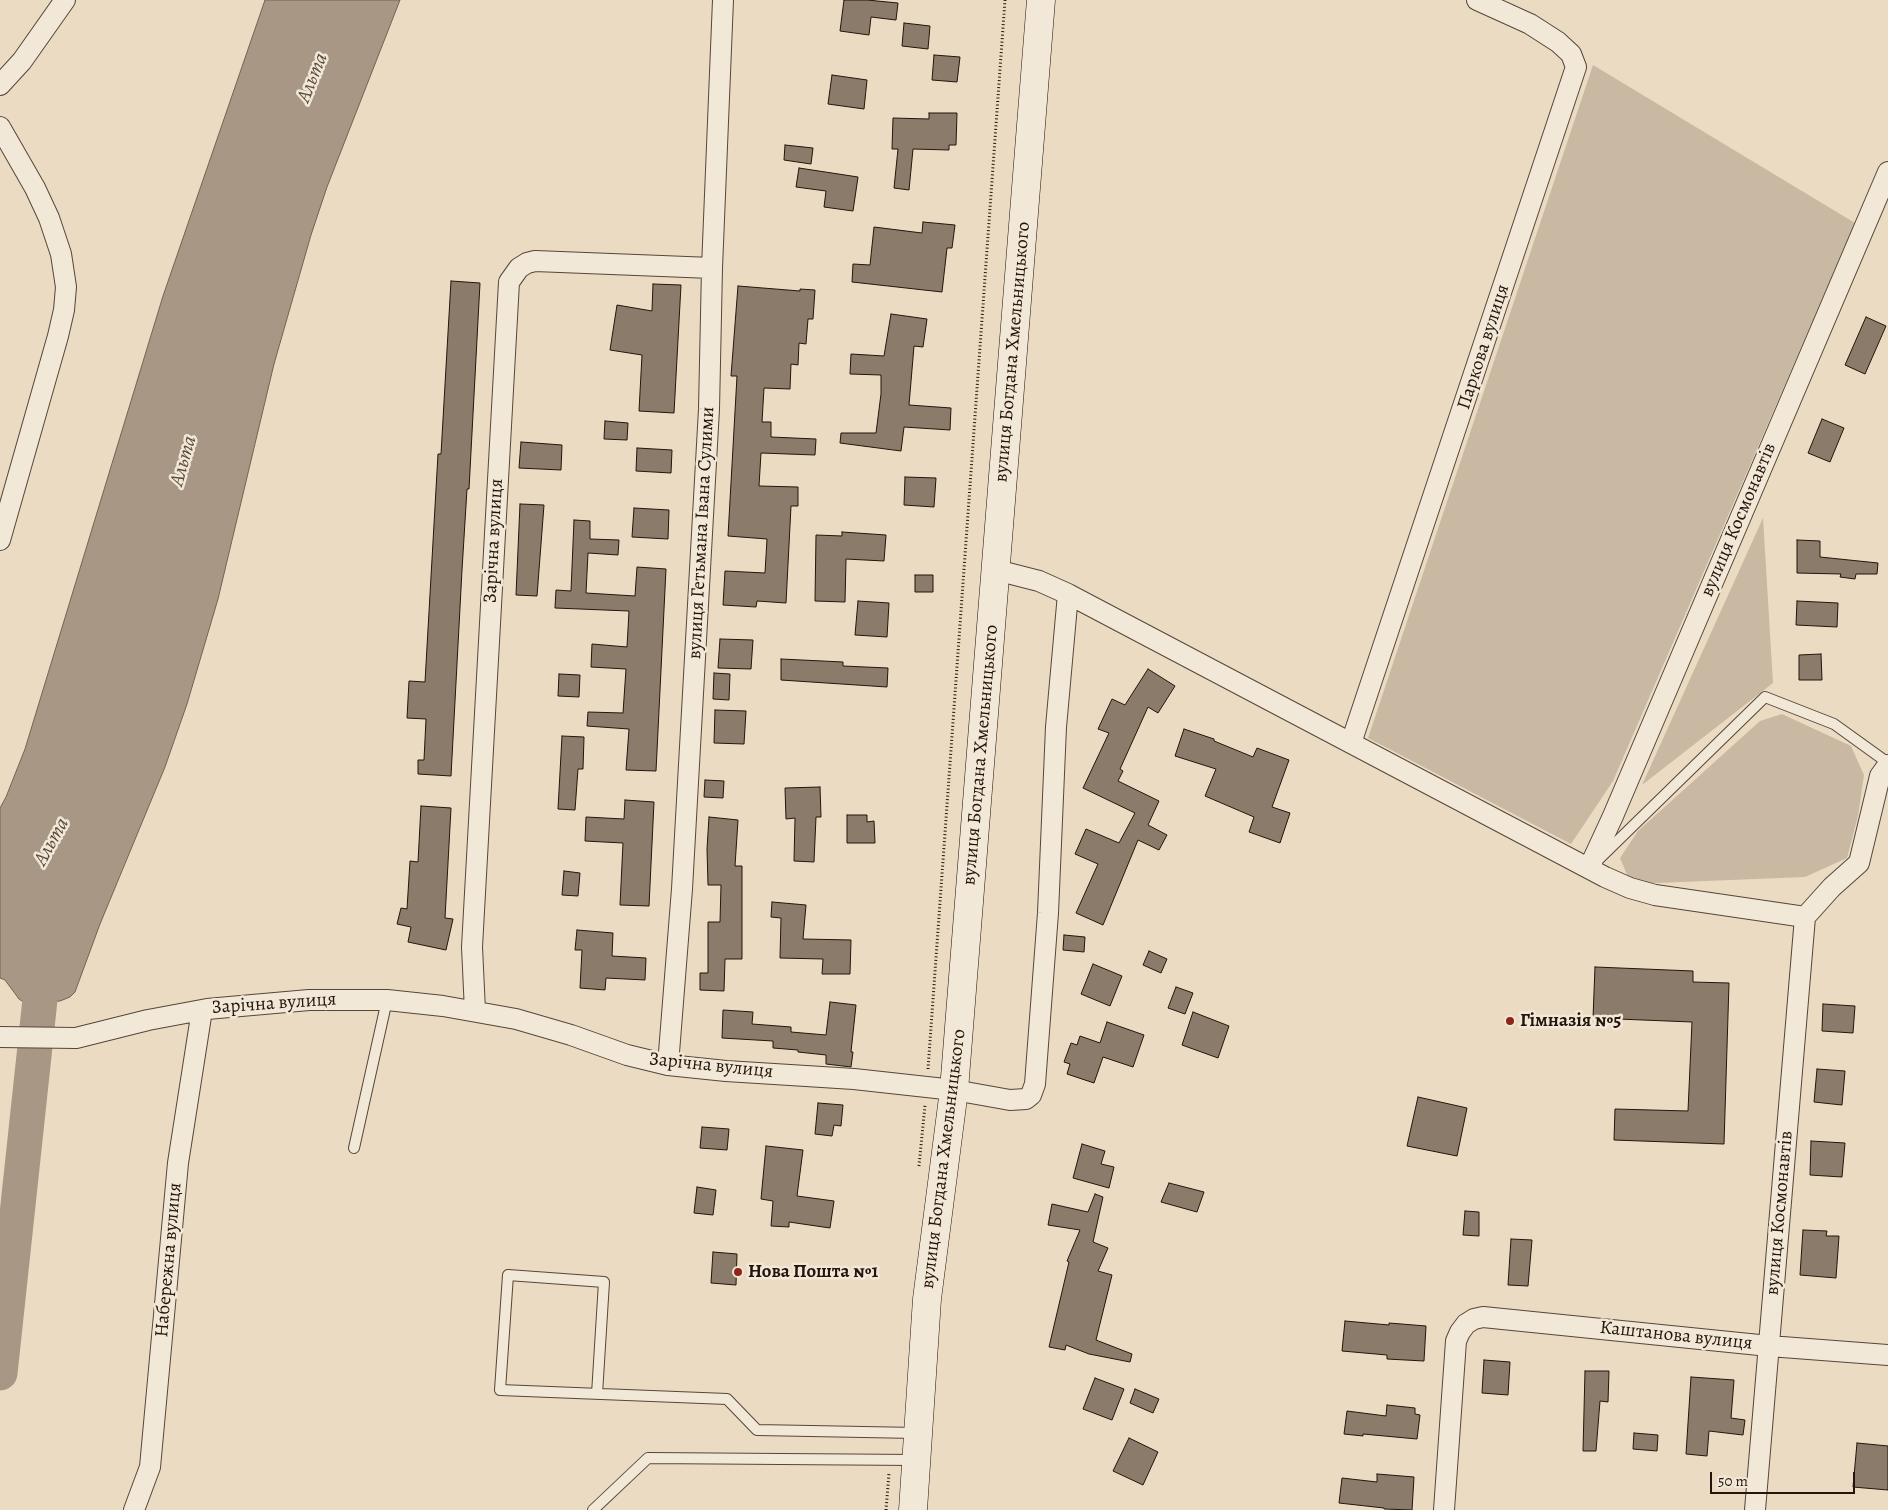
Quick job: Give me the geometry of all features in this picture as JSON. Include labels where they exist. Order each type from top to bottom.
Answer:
[{"type":"main road","name":"вулиця Богдана Хмельницького","points":[[913,1510],[903,1460],[918,1433],[927,1299],[954,1090],[1041,0]]},
{"type":"street","points":[[0,85],[22,61],[65,0]]},
{"type":"street","name":"вулиця Гетьмана Івана Сулими","points":[[668,1065],[682,889],[700,594],[709,410],[712,268],[723,0]]},
{"type":"street","name":"Паркова вулиця","points":[[1351,743],[1576,67],[1571,54],[1558,42],[1530,24],[1477,0]]},
{"type":"street","points":[[0,127],[22,163],[49,218],[61,254],[66,287],[64,310],[58,336],[0,540]]},
{"type":"street","name":"вулиця Космонавтів","points":[[1589,868],[1617,807],[1888,172]]},
{"type":"street","name":"Зарічна вулиця","points":[[475,1011],[472,947],[510,282],[519,268],[535,261],[712,268]]},
{"type":"street","points":[[996,570],[1039,582],[1068,594],[1589,868],[1630,888],[1655,895],[1805,916],[1832,887],[1859,863],[1880,776],[1888,764]]},
{"type":"street","name":"Зарічна вулиця","points":[[7,1037],[76,1038],[148,1020],[202,1010],[309,1000],[386,1000],[475,1011],[545,1026],[627,1055],[668,1065],[726,1071],[854,1079],[954,1090],[1019,1101],[1026,1100],[1031,1095],[1035,1084],[1048,913],[1056,727],[1068,594]]},
{"type":"street","name":"вулиця Космонавтів","points":[[1755,1510],[1805,916]]},
{"type":"street","name":"Набережна вулиця","points":[[134,1510],[150,1467],[178,1163],[202,1010]]},
{"type":"street","name":"Каштанова вулиця","points":[[1444,1510],[1456,1340],[1466,1324],[1474,1319],[1483,1317],[1769,1346],[1888,1355]]},
{"type":"lane","points":[[1589,868],[1765,697],[1834,724],[1888,764]]},
{"type":"lane","points":[[354,1148],[386,1000]]},
{"type":"lane","points":[[598,1394],[604,1282],[508,1275],[500,1390],[598,1394],[727,1399],[757,1430],[918,1433]]},
{"type":"lane","points":[[593,1510],[648,1458],[903,1460]]},
{"type":"path","points":[[918,1176],[1005,0]]},
{"type":"path","points":[[886,1510],[903,1460]]},
{"type":"shaded area","points":[[1593,65],[1855,223],[1613,781],[1571,844],[1368,738]]},
{"type":"shaded area","points":[[1763,518],[1773,683],[1642,785]]},
{"type":"shaded area","points":[[1782,714],[1851,746],[1864,775],[1858,816],[1847,858],[1805,877],[1631,884],[1620,858],[1638,831],[1760,721]]},
{"type":"water","name":"Альта","points":[[265,0],[400,0],[327,187],[311,235],[274,364],[218,599],[187,704],[165,767],[100,924],[75,992],[70,997],[60,1001],[25,1003],[19,999],[5,980],[0,978],[0,808],[25,749],[163,296]]},
{"type":"building","points":[[844,0],[898,3],[896,20],[871,17],[869,35],[840,31]]},
{"type":"building","points":[[904,23],[930,26],[928,49],[902,46]]},
{"type":"building","points":[[934,55],[960,57],[957,82],[932,80]]},
{"type":"building","points":[[832,75],[867,80],[864,109],[828,104]]},
{"type":"building","points":[[929,113],[957,113],[956,145],[949,145],[949,150],[913,149],[909,190],[894,188],[898,149],[892,149],[893,118],[929,119]]},
{"type":"building","points":[[785,145],[813,148],[811,164],[784,160]]},
{"type":"building","points":[[799,168],[858,177],[853,211],[824,207],[826,191],[796,187]]},
{"type":"building","points":[[923,222],[955,225],[952,248],[947,248],[942,292],[852,282],[853,264],[870,265],[874,227],[922,233]]},
{"type":"building","points":[[451,281],[480,283],[451,776],[418,774],[418,760],[424,760],[426,719],[407,718],[409,681],[425,682],[438,454],[441,454]]},
{"type":"building","points":[[653,284],[681,285],[674,413],[639,411],[642,355],[610,350],[617,305],[652,311]]},
{"type":"building","points":[[738,286],[800,291],[800,289],[815,290],[813,319],[808,319],[806,344],[799,343],[798,365],[791,364],[790,389],[764,388],[762,422],[771,422],[771,437],[816,439],[815,455],[761,453],[759,486],[798,487],[798,506],[791,506],[786,603],[757,601],[756,607],[723,605],[725,571],[765,573],[767,539],[728,536],[737,376],[731,376]]},
{"type":"building","points":[[891,314],[927,319],[923,347],[914,346],[909,405],[951,408],[950,430],[904,427],[901,451],[840,443],[841,433],[876,433],[881,394],[881,375],[850,374],[851,354],[884,356]]},
{"type":"building","points":[[1866,317],[1886,326],[1865,374],[1845,365]]},
{"type":"building","points":[[1822,419],[1844,428],[1830,462],[1808,453]]},
{"type":"building","points":[[605,421],[628,423],[627,440],[604,439]]},
{"type":"building","points":[[521,442],[562,445],[561,470],[519,468]]},
{"type":"building","points":[[637,448],[672,450],[671,473],[636,471]]},
{"type":"building","points":[[905,477],[936,478],[934,507],[904,505]]},
{"type":"building","points":[[520,504],[544,505],[537,596],[516,595]]},
{"type":"building","points":[[634,508],[669,510],[668,539],[632,537]]},
{"type":"building","points":[[574,520],[590,521],[590,539],[619,540],[618,555],[588,553],[586,593],[635,596],[637,567],[666,569],[656,771],[626,770],[629,729],[587,726],[588,712],[623,713],[626,669],[591,667],[592,644],[627,647],[629,611],[555,608],[556,590],[571,591]]},
{"type":"building","points":[[842,532],[886,535],[884,561],[846,559],[845,602],[815,601],[816,535],[842,536]]},
{"type":"building","points":[[1797,540],[1820,541],[1820,557],[1878,563],[1877,574],[1856,574],[1855,579],[1840,577],[1841,574],[1797,573]]},
{"type":"building","points":[[915,575],[933,575],[933,592],[915,592]]},
{"type":"building","points":[[858,601],[889,603],[887,637],[855,635]]},
{"type":"building","points":[[1797,601],[1838,603],[1837,627],[1796,625]]},
{"type":"building","points":[[720,639],[753,640],[751,669],[718,668]]},
{"type":"building","points":[[1821,654],[1822,680],[1799,680],[1799,655]]},
{"type":"building","points":[[781,659],[843,662],[843,666],[888,668],[887,687],[781,680]]},
{"type":"building","points":[[1148,669],[1175,686],[1158,713],[1148,707],[1120,769],[1123,771],[1118,781],[1159,801],[1148,825],[1167,835],[1159,850],[1138,840],[1103,925],[1076,913],[1098,864],[1075,854],[1086,829],[1119,843],[1135,813],[1083,788],[1109,733],[1098,729],[1112,699],[1125,705]]},
{"type":"building","points":[[714,673],[730,674],[729,700],[713,699]]},
{"type":"building","points":[[559,674],[580,675],[579,697],[558,696]]},
{"type":"building","points":[[715,710],[746,711],[744,744],[714,743]]},
{"type":"building","points":[[1184,729],[1214,739],[1214,741],[1253,757],[1257,748],[1289,760],[1272,807],[1290,813],[1280,843],[1249,832],[1254,817],[1205,796],[1216,769],[1175,756]]},
{"type":"building","points":[[562,736],[584,737],[583,769],[578,769],[575,810],[558,809]]},
{"type":"building","points":[[705,780],[724,781],[723,798],[704,797]]},
{"type":"building","points":[[820,787],[821,817],[816,817],[814,862],[794,861],[795,818],[786,819],[785,788]]},
{"type":"building","points":[[625,800],[654,802],[649,906],[620,905],[623,843],[585,841],[586,817],[624,819]]},
{"type":"building","points":[[421,806],[451,808],[445,918],[453,919],[446,950],[408,942],[411,927],[397,924],[401,908],[407,909],[410,861],[418,862]]},
{"type":"building","points":[[847,815],[867,815],[867,822],[874,821],[875,843],[847,843]]},
{"type":"building","points":[[709,817],[738,820],[735,866],[742,866],[742,959],[725,959],[724,991],[700,990],[700,973],[708,973],[708,922],[720,922],[721,885],[708,885],[707,849]]},
{"type":"building","points":[[564,871],[580,873],[578,896],[562,895]]},
{"type":"building","points":[[772,902],[806,905],[803,939],[851,940],[850,974],[822,974],[823,959],[780,958],[781,918],[771,917]]},
{"type":"building","points":[[577,930],[613,933],[612,956],[646,958],[645,980],[606,978],[605,990],[580,988],[582,950],[575,950]]},
{"type":"building","points":[[1064,935],[1085,937],[1084,952],[1063,950]]},
{"type":"building","points":[[1149,951],[1167,959],[1161,973],[1143,965]]},
{"type":"building","points":[[1093,964],[1122,976],[1110,1006],[1081,994]]},
{"type":"building","name":"Гімназія №5","points":[[1595,967],[1693,971],[1693,982],[1729,983],[1724,1144],[1614,1140],[1615,1109],[1688,1111],[1692,1022],[1593,1018]]},
{"type":"building","points":[[1176,987],[1193,993],[1185,1014],[1168,1008]]},
{"type":"building","points":[[830,1002],[856,1005],[851,1067],[826,1064],[826,1055],[773,1048],[773,1041],[722,1038],[723,1010],[753,1012],[752,1024],[791,1027],[791,1032],[826,1035]]},
{"type":"building","points":[[1823,1004],[1855,1006],[1853,1033],[1822,1031]]},
{"type":"building","points":[[1193,1012],[1229,1026],[1218,1058],[1182,1045]]},
{"type":"building","points":[[1107,1022],[1144,1035],[1133,1067],[1103,1057],[1094,1083],[1067,1074],[1070,1064],[1064,1062],[1071,1043],[1077,1045],[1080,1036],[1100,1043]]},
{"type":"building","points":[[1817,1069],[1845,1071],[1842,1105],[1814,1102]]},
{"type":"building","points":[[1418,1097],[1467,1108],[1457,1156],[1407,1146]]},
{"type":"building","points":[[818,1103],[843,1105],[841,1126],[834,1125],[832,1136],[815,1134]]},
{"type":"building","points":[[702,1127],[729,1129],[727,1150],[700,1148]]},
{"type":"building","points":[[1811,1141],[1845,1143],[1842,1177],[1810,1175]]},
{"type":"building","points":[[1082,1144],[1105,1151],[1101,1164],[1114,1167],[1109,1188],[1073,1178]]},
{"type":"building","points":[[766,1146],[803,1150],[797,1196],[834,1201],[830,1228],[789,1222],[789,1227],[771,1226],[773,1201],[761,1199]]},
{"type":"building","points":[[1169,1183],[1204,1192],[1197,1212],[1161,1202]]},
{"type":"building","points":[[697,1187],[716,1190],[713,1215],[694,1213]]},
{"type":"building","points":[[1095,1194],[1103,1197],[1093,1242],[1108,1248],[1098,1271],[1112,1275],[1096,1340],[1132,1354],[1130,1362],[1089,1354],[1066,1345],[1065,1350],[1049,1347],[1069,1262],[1067,1261],[1080,1230],[1048,1225],[1052,1204],[1088,1212]]},
{"type":"building","points":[[1465,1211],[1479,1212],[1479,1236],[1463,1235]]},
{"type":"building","points":[[1803,1230],[1827,1231],[1826,1236],[1839,1236],[1836,1278],[1800,1275]]},
{"type":"building","points":[[1511,1239],[1532,1240],[1528,1286],[1508,1285]]},
{"type":"building","points":[[713,1252],[737,1254],[736,1285],[711,1283]]},
{"type":"building","points":[[1345,1321],[1426,1326],[1424,1361],[1387,1359],[1387,1355],[1342,1351]]},
{"type":"building","points":[[1484,1360],[1510,1362],[1508,1395],[1482,1393]]},
{"type":"building","points":[[1585,1371],[1609,1371],[1608,1402],[1600,1401],[1596,1451],[1583,1451]]},
{"type":"building","points":[[1691,1377],[1734,1380],[1731,1418],[1745,1420],[1743,1435],[1709,1431],[1707,1456],[1686,1454]]},
{"type":"building","points":[[1095,1378],[1124,1389],[1112,1420],[1083,1409]]},
{"type":"building","points":[[1135,1389],[1159,1399],[1153,1413],[1130,1403]]},
{"type":"building","points":[[1387,1405],[1415,1408],[1415,1414],[1420,1415],[1417,1439],[1344,1434],[1347,1411],[1386,1416]]},
{"type":"building","points":[[1634,1433],[1658,1435],[1657,1451],[1633,1449]]},
{"type":"building","points":[[1129,1438],[1158,1452],[1143,1485],[1113,1471]]},
{"type":"building","points":[[1857,1443],[1888,1446],[1888,1490],[1853,1487]]},
{"type":"building","points":[[1377,1474],[1414,1477],[1412,1510],[1384,1509],[1339,1503],[1342,1478],[1377,1482]]},
{"type":"waterway","points":[[0,1373],[42,981],[36,957]]},
{"type":"place","name":"Гімназія №5","points":[[1510,1021]]},
{"type":"place","name":"Нова Пошта №1","points":[[738,1272]]}]
